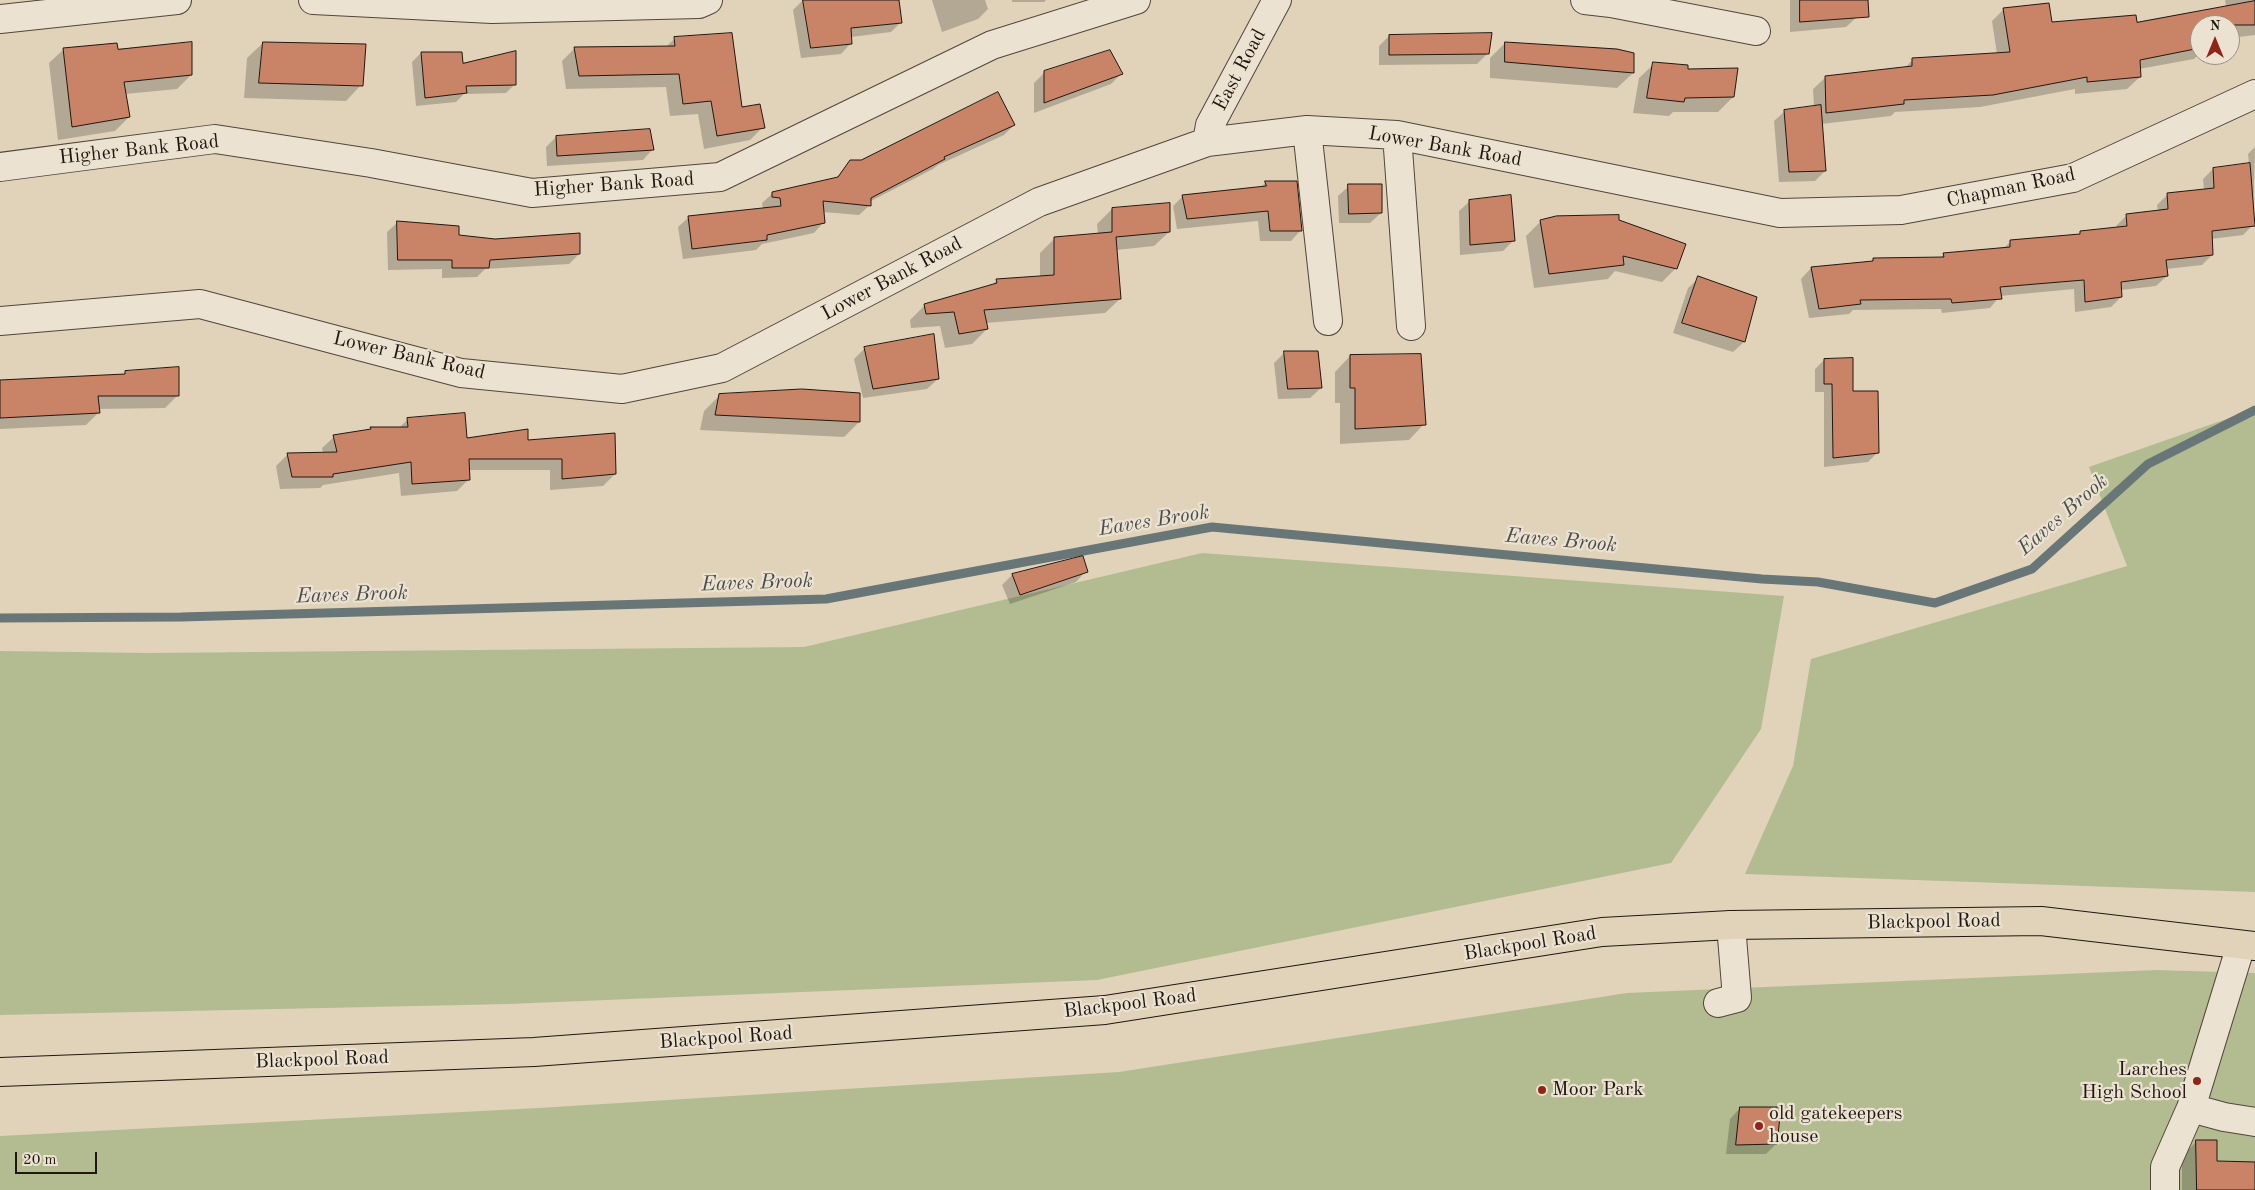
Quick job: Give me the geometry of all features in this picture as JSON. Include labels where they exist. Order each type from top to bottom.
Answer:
[{"type":"highway","name":"Blackpool Road","points":[[0,1072],[534,1052],[1105,1010],[1602,932],[1731,924],[2040,921],[2248,946]]},
{"type":"street","points":[[0,18],[177,0]]},
{"type":"street","points":[[313,0],[492,9],[699,4],[708,0]]},
{"type":"street","name":"Higher Bank Road","points":[[0,167],[216,139],[371,163],[532,193],[720,178],[992,45],[1136,0]]},
{"type":"street","name":"East Road","points":[[1207,142],[1210,125],[1277,0]]},
{"type":"street","points":[[1586,0],[1612,3],[1756,31]]},
{"type":"street","name":"Chapman Road","points":[[1780,213],[1901,210],[2073,178],[2255,94]]},
{"type":"street","points":[[1307,130],[1328,321]]},
{"type":"street","name":"Lower Bank Road","points":[[0,321],[200,304],[461,372],[622,389],[722,368],[1039,202],[1207,142],[1307,130],[1397,135],[1780,213]]},
{"type":"street","points":[[1397,135],[1411,326]]},
{"type":"street","points":[[1718,1003],[1737,998],[1731,924]]},
{"type":"street","points":[[2165,1190],[2165,1167],[2191,1108],[2248,946]]},
{"type":"street","points":[[2191,1108],[2224,1117],[2255,1122]]},
{"type":"green space","points":[[2255,409],[2255,892],[1745,874],[1793,766],[1811,659],[2127,566],[2089,467]]},
{"type":"green space","points":[[1202,553],[1784,596],[1761,729],[1671,863],[1097,980],[508,1004],[0,1015],[0,651],[148,653],[804,647]]},
{"type":"green space","name":"Moor Park","points":[[2156,970],[2255,973],[2255,1190],[0,1190],[0,1136],[539,1108],[1119,1072],[1627,993]]},
{"type":"building","points":[[803,0],[899,0],[902,23],[851,28],[852,44],[811,48]]},
{"type":"building","points":[[1800,0],[1868,0],[1869,17],[1800,22]]},
{"type":"building","points":[[2255,1],[2255,25],[2240,25],[2240,15],[2190,15],[2190,50],[2140,60],[2141,77],[2087,82],[2087,77],[1993,95],[1904,100],[1904,104],[1826,113],[1825,76],[1912,66],[1912,58],[2010,52],[2003,8],[2049,3],[2052,22],[2136,15],[2137,22]]},
{"type":"building","points":[[732,33],[742,107],[760,104],[765,128],[717,136],[711,101],[683,104],[679,74],[579,76],[574,47],[675,46],[674,37]]},
{"type":"building","points":[[1492,33],[1489,54],[1389,55],[1389,35]]},
{"type":"building","points":[[192,42],[192,75],[124,82],[130,117],[72,127],[63,48],[117,43],[118,49]]},
{"type":"building","points":[[263,42],[366,44],[363,86],[259,83]]},
{"type":"building","points":[[1505,42],[1617,49],[1634,53],[1634,73],[1505,62]]},
{"type":"building","points":[[1110,50],[1123,74],[1044,103],[1044,71]]},
{"type":"building","points":[[516,51],[516,85],[466,86],[467,93],[425,98],[421,52],[462,52],[463,63]]},
{"type":"building","points":[[1653,62],[1688,65],[1688,69],[1738,68],[1734,97],[1685,98],[1684,102],[1647,98]]},
{"type":"building","points":[[998,92],[1015,125],[944,157],[945,159],[871,198],[871,206],[823,201],[825,223],[767,235],[767,240],[692,249],[688,216],[781,206],[780,198],[772,197],[772,192],[838,177],[850,160],[861,160]]},
{"type":"building","points":[[1821,105],[1826,171],[1789,172],[1784,110]]},
{"type":"building","points":[[650,129],[654,150],[557,156],[556,136]]},
{"type":"building","points":[[2250,163],[2255,226],[2212,231],[2213,255],[2166,260],[2168,276],[2121,282],[2122,297],[2085,302],[2084,280],[2000,287],[2002,299],[1952,303],[1951,299],[1860,300],[1861,304],[1819,309],[1811,267],[1873,261],[1873,258],[1944,257],[1943,253],[2010,247],[2010,240],[2080,234],[2080,231],[2127,226],[2126,214],[2168,209],[2167,193],[2214,188],[2213,168]]},
{"type":"building","points":[[1265,181],[1297,181],[1302,231],[1270,231],[1268,211],[1187,219],[1182,195],[1266,186]]},
{"type":"building","points":[[1348,184],[1382,184],[1382,213],[1349,214]]},
{"type":"building","points":[[1511,195],[1515,241],[1470,245],[1469,200]]},
{"type":"building","points":[[1170,203],[1170,232],[1116,237],[1121,299],[984,310],[988,329],[959,334],[954,312],[926,314],[924,304],[997,283],[996,279],[1054,275],[1054,237],[1112,232],[1112,208]]},
{"type":"building","points":[[1619,215],[1619,220],[1686,244],[1677,269],[1623,256],[1624,265],[1549,274],[1540,220],[1556,216]]},
{"type":"building","points":[[397,221],[459,226],[459,235],[495,239],[580,233],[580,254],[490,260],[489,268],[452,268],[452,260],[398,260]]},
{"type":"building","points":[[1698,276],[1757,297],[1745,342],[1682,323]]},
{"type":"building","points":[[934,334],[939,379],[873,389],[864,347]]},
{"type":"building","points":[[1284,351],[1318,351],[1322,388],[1288,389]]},
{"type":"building","points":[[1421,354],[1426,425],[1355,429],[1355,388],[1350,388],[1350,355]]},
{"type":"building","points":[[1853,358],[1853,391],[1878,391],[1879,453],[1833,458],[1832,384],[1824,384],[1824,359]]},
{"type":"building","points":[[179,367],[179,396],[98,396],[100,413],[0,418],[0,380],[125,374],[125,371]]},
{"type":"building","points":[[802,389],[860,393],[860,422],[715,415],[719,394]]},
{"type":"building","points":[[465,413],[467,438],[528,429],[528,440],[615,433],[616,474],[562,479],[562,459],[469,459],[470,480],[412,484],[411,462],[333,474],[333,477],[292,477],[287,453],[337,452],[333,435],[371,429],[370,427],[408,427],[407,418]]},
{"type":"building","points":[[1083,556],[1088,572],[1020,595],[1012,574]]},
{"type":"building","name":"old gatekeepers house","points":[[1740,1107],[1781,1107],[1777,1144],[1736,1145]]},
{"type":"building","points":[[2196,1140],[2217,1140],[2217,1161],[2255,1162],[2255,1190],[2197,1190]]},
{"type":"waterway","name":"Eaves Brook","points":[[0,618],[181,617],[826,599],[1212,527],[1762,579],[1818,582],[1935,603],[2032,569],[2148,464],[2255,410]]},
{"type":"place","name":"Larches High School","points":[[2197,1081]]},
{"type":"place","name":"Moor Park","points":[[1542,1090]]},
{"type":"place","name":"old gatekeepers house","points":[[1759,1126]]}]
